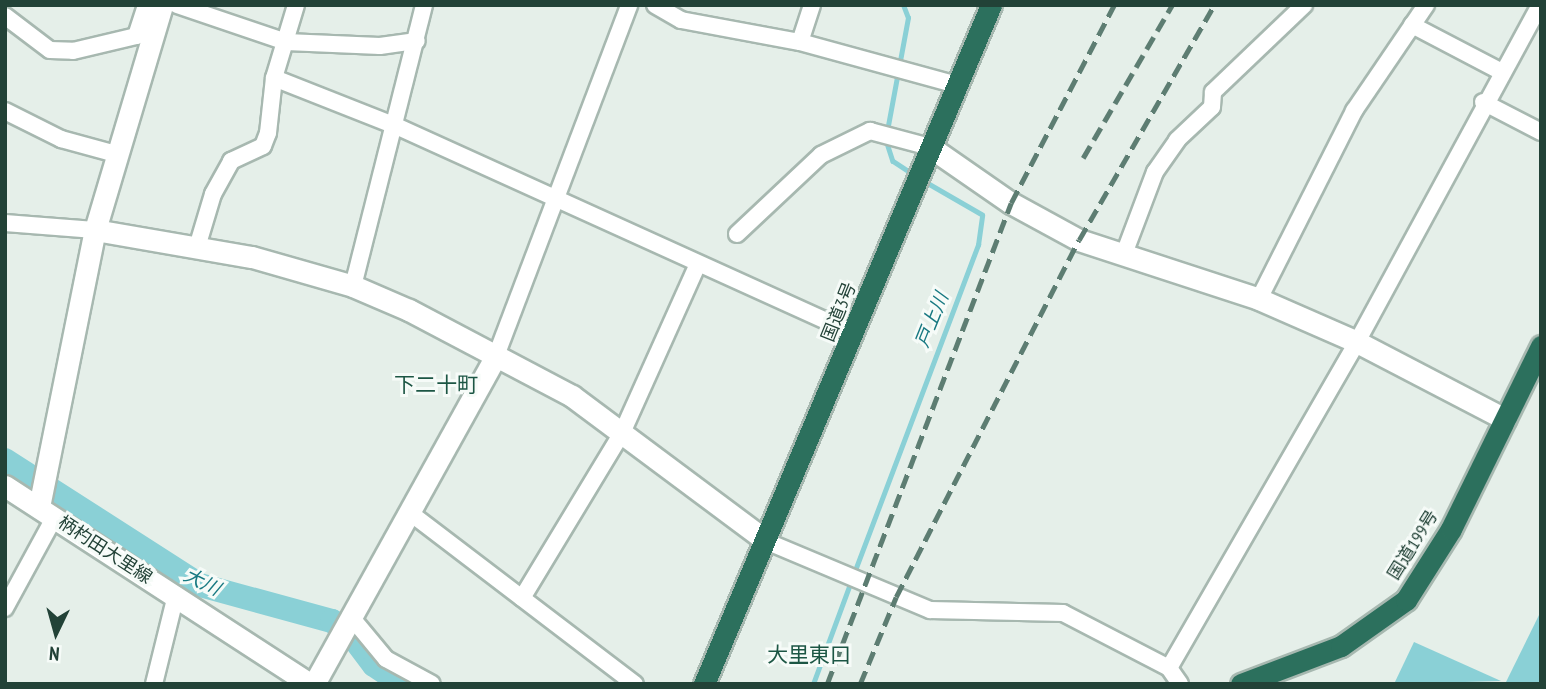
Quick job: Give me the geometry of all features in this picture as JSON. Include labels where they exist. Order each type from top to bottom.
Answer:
[{"type":"highway","name":"国道3号","points":[[704,684],[768,542],[991,5]]},
{"type":"highway","name":"国道199号","points":[[1241,684],[1341,646],[1406,600],[1451,529],[1541,346]]},
{"type":"highway","name":"国道3号","points":[[695,684],[726,635]]},
{"type":"street","points":[[5,16],[50,50],[73,51],[136,36],[146,5]]},
{"type":"street","points":[[5,608],[47,512],[95,230],[162,5]]},
{"type":"street","points":[[177,5],[286,42],[380,46],[417,41]]},
{"type":"street","points":[[198,244],[213,194],[231,161],[262,146],[274,78],[296,5]]},
{"type":"street","points":[[353,286],[396,126],[424,5]]},
{"type":"street","points":[[312,684],[347,626],[496,356],[559,200],[629,5]]},
{"type":"street","points":[[655,5],[681,20],[800,42],[957,85]]},
{"type":"street","points":[[800,42],[812,5]]},
{"type":"street","points":[[1124,254],[1155,172],[1177,140],[1212,107],[1213,92],[1304,5]]},
{"type":"street","points":[[1259,299],[1354,111],[1426,5]]},
{"type":"street","points":[[1169,668],[1357,342],[1483,102],[1540,5]]},
{"type":"street","points":[[1412,25],[1500,71]]},
{"type":"street","points":[[274,78],[396,126],[697,266],[855,334]]},
{"type":"street","points":[[1483,102],[1541,132]]},
{"type":"street","points":[[5,111],[61,139],[116,154]]},
{"type":"street","points":[[737,234],[821,155],[870,131],[930,147],[1018,208],[1089,245],[1259,299],[1357,342],[1505,419]]},
{"type":"street","points":[[5,223],[95,230],[198,244],[353,286],[572,396],[768,542],[930,610],[1063,613],[1169,668],[1180,684]]},
{"type":"street","points":[[522,598],[622,433],[697,266]]},
{"type":"street","name":"柄杓田大里線","points":[[5,486],[312,684]]},
{"type":"street","points":[[409,512],[635,684]]},
{"type":"street","points":[[154,684],[176,595]]},
{"type":"street","points":[[347,626],[386,659],[432,684]]},
{"type":"water","points":[[1541,611],[1541,684],[1505,684]]},
{"type":"water","points":[[1414,642],[1501,681],[1394,684]]},
{"type":"waterway","name":"戸上川","points":[[887,131],[908,18],[903,5]]},
{"type":"waterway","name":"戸上川","points":[[886,140],[893,161],[913,174]]},
{"type":"waterway","name":"戸上川","points":[[854,573],[978,245],[982,215],[923,181]]},
{"type":"waterway","name":"大川","points":[[5,460],[200,585],[332,621],[352,636],[374,665],[402,684]]},
{"type":"waterway","name":"戸上川","points":[[813,684],[851,581]]},
{"type":"railway","points":[[827,684],[1011,203],[1114,5]]},
{"type":"railway","points":[[1083,158],[1172,5]]},
{"type":"railway","points":[[860,684],[896,597],[1079,240],[1214,5]]},
{"type":"district","name":"下二十町","points":[[436,385]]},
{"type":"district","name":"大里東口","points":[[809,655]]}]
